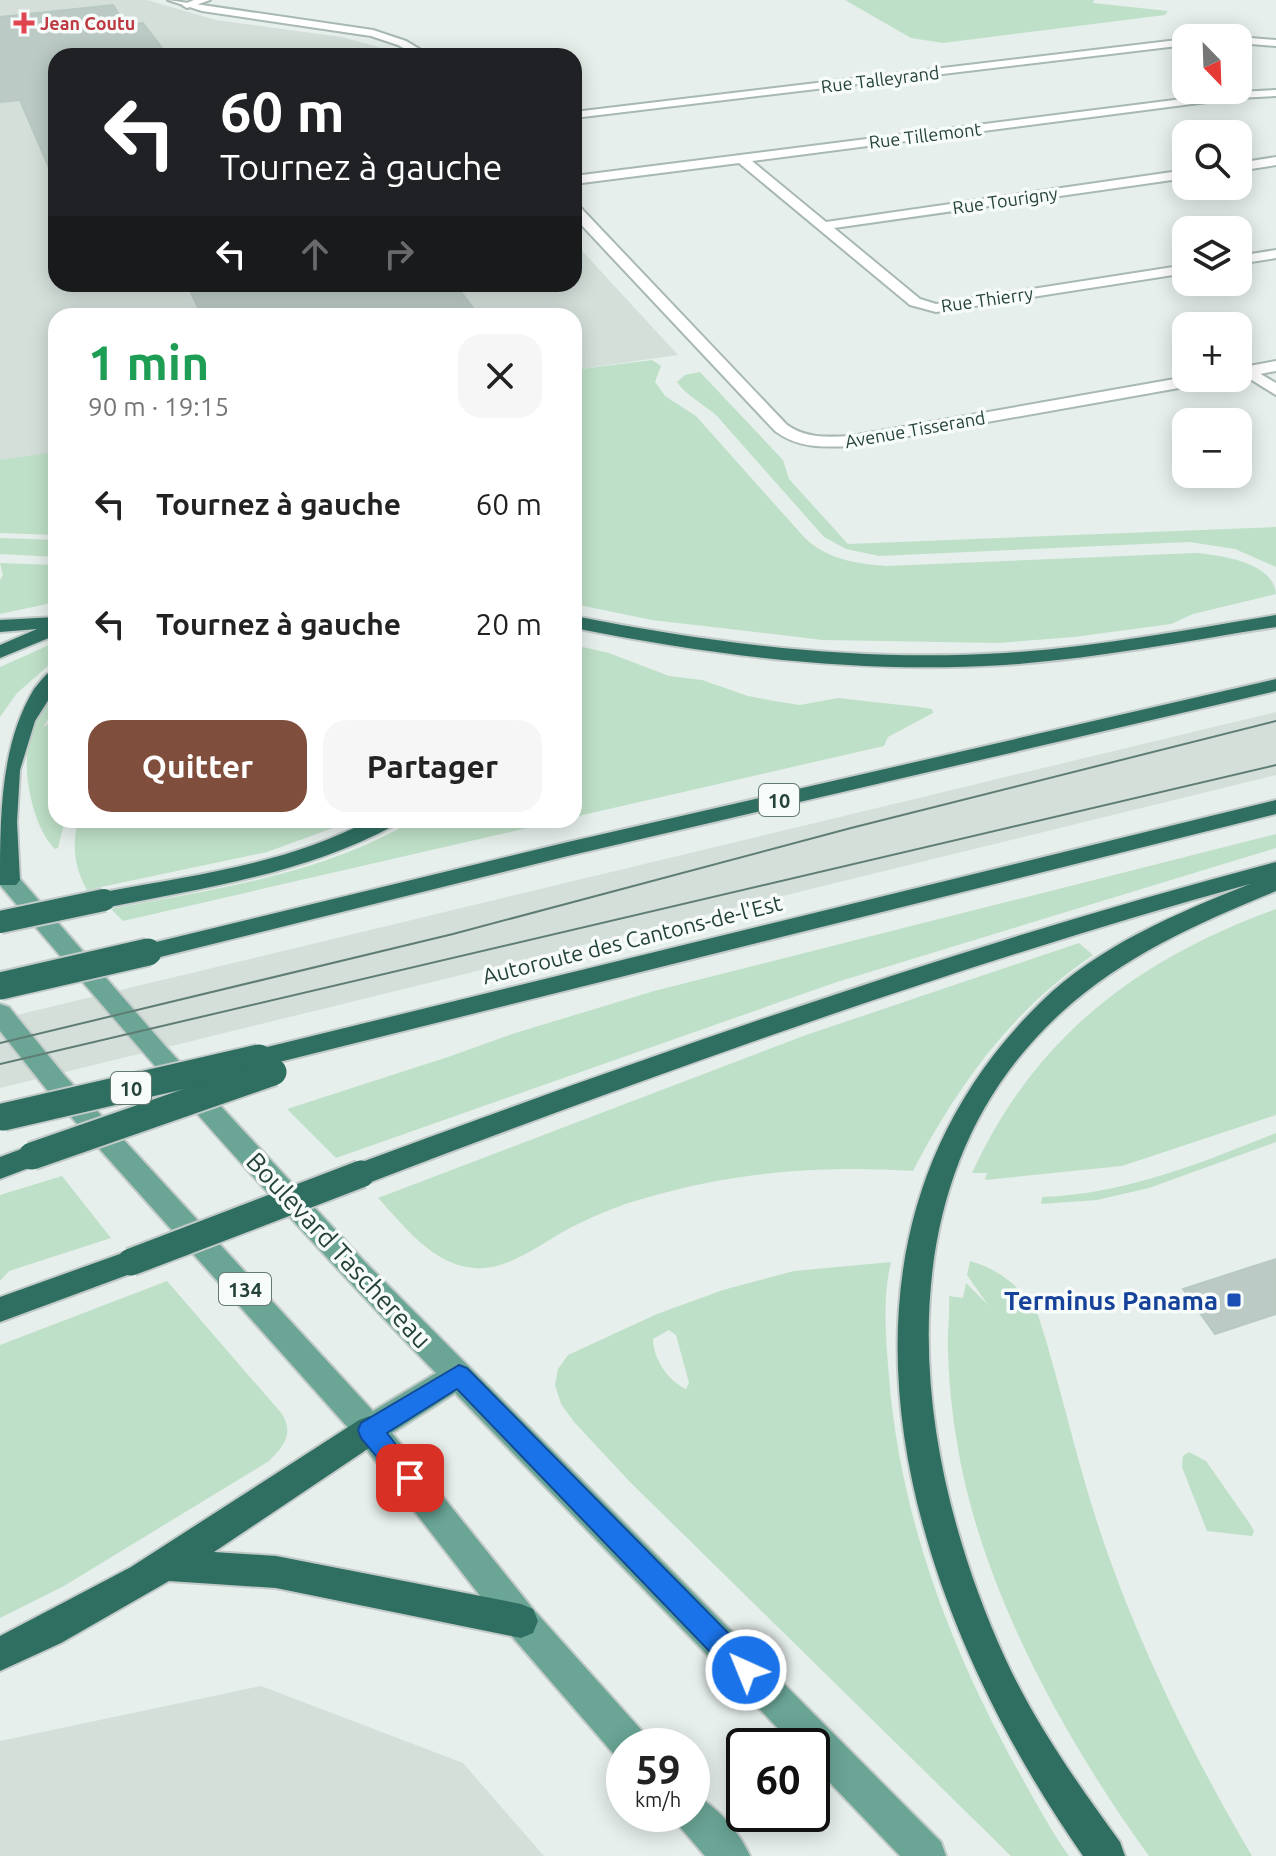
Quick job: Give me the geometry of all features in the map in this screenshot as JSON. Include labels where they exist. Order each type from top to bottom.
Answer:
[{"type":"highway","points":[[582,624],[742,651],[912,661],[1053,655],[1276,621]]},
{"type":"highway","points":[[0,626],[48,625]]},
{"type":"highway","points":[[0,652],[48,629]]},
{"type":"highway","points":[[4,875],[5,756],[22,712],[48,684]]},
{"type":"highway","name":"10","points":[[0,986],[568,849],[1276,685]]},
{"type":"highway","name":"Autoroute des Cantons-de-l'Est","points":[[266,1065],[422,1020],[1276,807]]},
{"type":"highway","points":[[0,922],[281,863],[353,838],[372,828]]},
{"type":"highway","points":[[0,1310],[596,1085],[848,997],[1140,905],[1276,869]]},
{"type":"highway","points":[[1106,1856],[1046,1769],[1017,1717],[973,1625],[956,1576],[933,1496],[916,1417],[911,1362],[919,1243],[938,1172],[986,1080],[1015,1043],[1050,1007],[1127,951],[1276,882]]},
{"type":"highway","points":[[0,1168],[266,1065]]},
{"type":"highway","name":"10","points":[[2,1118],[266,1065]]},
{"type":"highway","points":[[0,1654],[65,1623],[167,1565],[370,1430]]},
{"type":"highway","points":[[167,1565],[276,1572],[521,1621]]},
{"type":"main road","name":"Boulevard Taschereau","points":[[4,875],[157,1054],[355,1270],[927,1856]]},
{"type":"main road","name":"134","points":[[0,1013],[56,1083],[370,1430],[521,1621],[615,1728]]},
{"type":"main road","points":[[370,1430],[459,1375]]},
{"type":"main road","points":[[709,1832],[731,1856]]},
{"type":"street","points":[[173,0],[187,5],[377,36],[412,48]]},
{"type":"street","points":[[187,5],[205,0]]},
{"type":"street","points":[[1252,41],[1276,43]]},
{"type":"street","name":"Rue Talleyrand","points":[[582,114],[1172,44]]},
{"type":"street","name":"Rue Tillemont","points":[[582,179],[1238,95],[1276,93]]},
{"type":"street","name":"Rue Thierry","points":[[742,159],[915,302],[936,308],[1172,271]]},
{"type":"street","points":[[1252,165],[1276,161]]},
{"type":"street","name":"Rue Tourigny","points":[[824,226],[1172,176]]},
{"type":"street","name":"Avenue Tisserand","points":[[582,217],[781,428],[805,441],[841,443],[1172,384]]},
{"type":"street","points":[[1252,258],[1276,254]]},
{"type":"street","points":[[1252,370],[1276,366]]},
{"type":"street","points":[[1252,377],[1276,390]]},
{"type":"shaded area","points":[[0,0],[147,0],[216,20],[342,37],[382,48],[48,48],[48,292],[582,292],[582,251],[678,355],[582,369],[582,308],[48,308],[48,457],[0,465]]},
{"type":"shaded area","points":[[1276,712],[1276,775],[0,1088],[0,1019]]},
{"type":"shaded area","points":[[261,1686],[463,1763],[544,1856],[0,1856],[0,1741]]},
{"type":"green space","points":[[845,0],[1094,0],[1093,3],[1168,11],[1165,15],[943,43],[911,38]]},
{"type":"green space","points":[[652,360],[661,366],[655,382],[665,396],[696,416],[804,537],[822,551],[853,562],[887,566],[1195,553],[1231,558],[1256,567],[1273,583],[1276,594],[1193,614],[1171,624],[998,643],[823,640],[652,620],[582,606],[582,369]]},
{"type":"green space","points":[[700,372],[783,460],[789,479],[848,544],[1276,527],[1276,567],[1235,549],[1189,542],[879,556],[846,549],[824,537],[717,416],[677,382],[685,375]]},
{"type":"green space","points":[[48,453],[48,535],[0,533],[0,460]]},
{"type":"green space","points":[[0,538],[48,540],[48,557],[0,554]]},
{"type":"green space","points":[[0,563],[48,565],[48,604],[0,614],[0,580],[3,575]]},
{"type":"green space","points":[[48,646],[48,666],[17,693],[0,717],[0,667]]},
{"type":"green space","points":[[582,647],[609,653],[669,676],[702,680],[748,696],[800,705],[838,698],[932,709],[933,713],[888,737],[884,746],[582,815]]},
{"type":"green space","points":[[48,701],[48,719],[43,727],[48,724],[48,828],[63,828],[58,848],[55,849],[42,831],[27,779],[28,748]]},
{"type":"green space","points":[[77,828],[333,828],[267,852],[87,890],[75,856]]},
{"type":"green space","points":[[399,828],[527,828],[123,921],[111,909],[267,878],[342,855]]},
{"type":"green space","points":[[1276,834],[1276,848],[837,982],[336,1158],[287,1109],[512,1034],[654,991]]},
{"type":"green space","points":[[1276,909],[1276,1115],[1122,1166],[985,1180],[987,1173],[972,1173],[997,1125],[1026,1081],[1059,1043],[1096,1009],[1179,952]]},
{"type":"green space","points":[[1079,943],[1093,955],[1037,1000],[990,1051],[968,1079],[913,1171],[810,1170],[709,1182],[604,1212],[511,1261],[487,1268],[459,1265],[432,1252],[378,1198],[806,1035]]},
{"type":"green space","points":[[1276,1133],[1276,1142],[1149,1188],[1097,1200],[1041,1204],[1042,1197],[1102,1190],[1161,1176]]},
{"type":"green space","points":[[62,1176],[111,1238],[9,1271],[0,1281],[0,1195]]},
{"type":"green space","points":[[970,1261],[991,1269],[1009,1281],[1025,1296],[1038,1315],[1091,1504],[1131,1615],[1188,1738],[1252,1856],[1149,1856],[1091,1770],[1015,1628],[977,1529],[964,1479],[953,1415],[948,1351],[949,1296],[963,1298],[966,1283],[988,1305],[967,1275]]},
{"type":"green space","points":[[891,1262],[886,1305],[889,1377],[904,1479],[916,1529],[949,1627],[969,1674],[1016,1767],[1069,1856],[1011,1856],[630,1482],[561,1404],[555,1385],[558,1369],[568,1355],[657,1314],[723,1290],[794,1271]],"holes":[[[669,1330],[676,1335],[689,1383],[686,1389],[668,1375],[654,1346],[653,1339]]]},
{"type":"green space","points":[[167,1281],[282,1414],[286,1421],[286,1439],[269,1461],[64,1586],[0,1618],[0,1345]]},
{"type":"green space","points":[[1189,1452],[1206,1461],[1250,1524],[1254,1531],[1252,1536],[1207,1531],[1182,1467],[1183,1456]]},
{"type":"building","points":[[113,5],[126,25],[143,23],[162,48],[48,48],[48,165],[20,100],[0,102],[0,17]]},
{"type":"building","points":[[191,292],[461,292],[473,308],[198,308]]},
{"type":"building","name":"Terminus Panama","points":[[1276,1259],[1276,1314],[1215,1334],[1183,1289]]},
{"type":"tram line","points":[[0,1043],[453,934],[851,828],[1276,721]]},
{"type":"tram line","points":[[0,1064],[1276,765]]},
{"type":"place","name":"Jean Coutu","points":[[24,23]]},
{"type":"place","name":"Terminus Panama","points":[[1234,1300]]},
{"type":"route","points":[[410,1478],[370,1430],[459,1375],[746,1670]]}]
